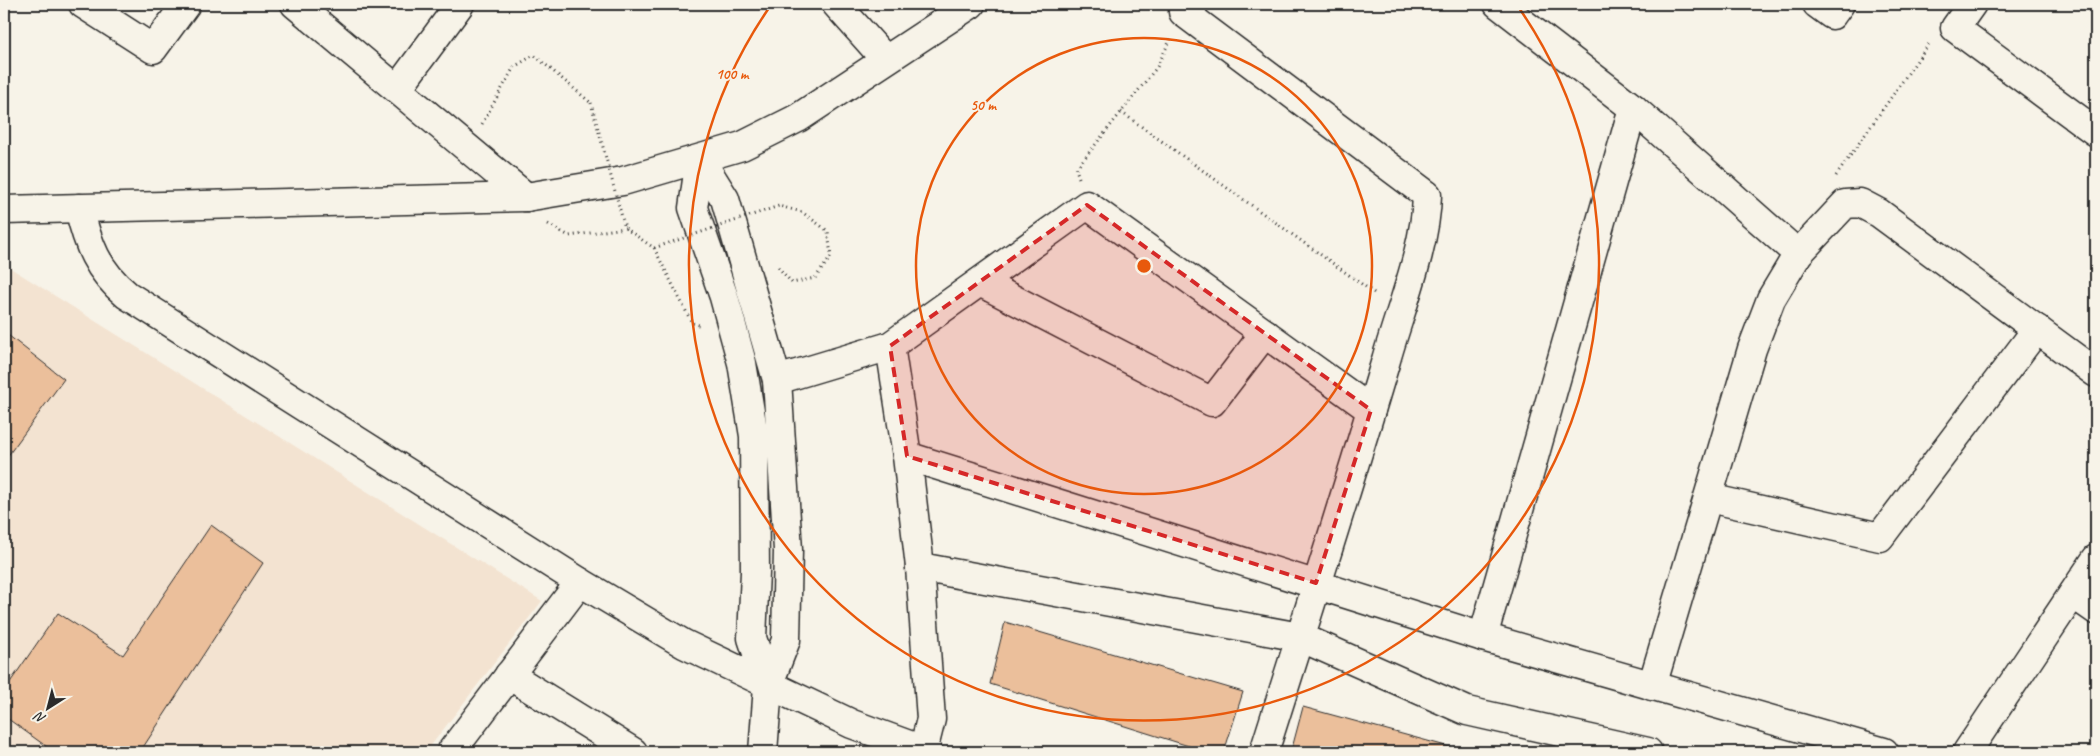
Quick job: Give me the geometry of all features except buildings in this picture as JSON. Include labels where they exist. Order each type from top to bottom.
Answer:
[{"type":"street","points":[[83,4],[153,50],[186,4]]},
{"type":"street","points":[[398,88],[460,4]]},
{"type":"street","points":[[836,4],[885,59]]},
{"type":"street","points":[[4,210],[526,197],[622,181],[742,146],[798,118],[971,4]]},
{"type":"street","points":[[1498,4],[1634,108],[1798,254]]},
{"type":"street","points":[[1817,4],[1832,15],[1840,4]]},
{"type":"street","points":[[1972,4],[1955,28],[2096,132]]},
{"type":"street","points":[[305,7],[526,197]]},
{"type":"street","points":[[1188,8],[1427,195],[1426,214],[1400,312],[1264,752]]},
{"type":"street","points":[[1483,637],[1634,108]]},
{"type":"street","points":[[700,159],[725,199],[777,380],[788,550],[787,631],[786,640],[768,686],[763,752]]},
{"type":"street","points":[[700,159],[693,208],[724,297],[742,363],[754,436],[755,572],[752,638],[768,686]]},
{"type":"street","points":[[1652,686],[1752,349],[1770,300],[1798,254],[1844,204],[1860,203],[1879,213],[2096,373]]},
{"type":"street","points":[[777,380],[890,346],[1087,205],[1371,410]]},
{"type":"street","points":[[79,208],[86,238],[96,261],[111,282],[127,295],[580,582],[684,644],[768,686],[852,724],[926,752],[930,719],[920,567],[907,456],[890,346]]},
{"type":"street","points":[[980,282],[1212,402],[1265,333]]},
{"type":"street","points":[[1709,498],[1880,537],[2037,329]]},
{"type":"street","points":[[907,456],[1483,637],[1884,752]]},
{"type":"street","points":[[1967,752],[2096,559]]},
{"type":"street","points":[[920,567],[1300,637],[1467,711],[1648,752]]},
{"type":"street","points":[[450,752],[580,582]]},
{"type":"street","points":[[2073,594],[2096,610]]},
{"type":"street","points":[[509,675],[623,750]]},
{"type":"path","points":[[1087,205],[1076,168],[1157,67],[1188,8]]},
{"type":"path","points":[[1834,179],[1932,39],[1955,28]]},
{"type":"path","points":[[468,148],[514,67],[534,55],[591,104],[625,228],[654,248],[692,323],[706,327]]},
{"type":"path","points":[[1121,112],[1400,312]]},
{"type":"path","points":[[654,248],[779,206],[802,212],[828,231],[831,257],[815,278],[792,284],[778,270],[776,263]]},
{"type":"path","points":[[548,224],[569,236],[625,228]]},
{"type":"highlighted area","points":[[1087,205],[1371,410],[1316,583],[907,456],[890,346]]},
{"type":"shaded area","points":[[4,264],[542,601],[426,752],[4,752]]}]
